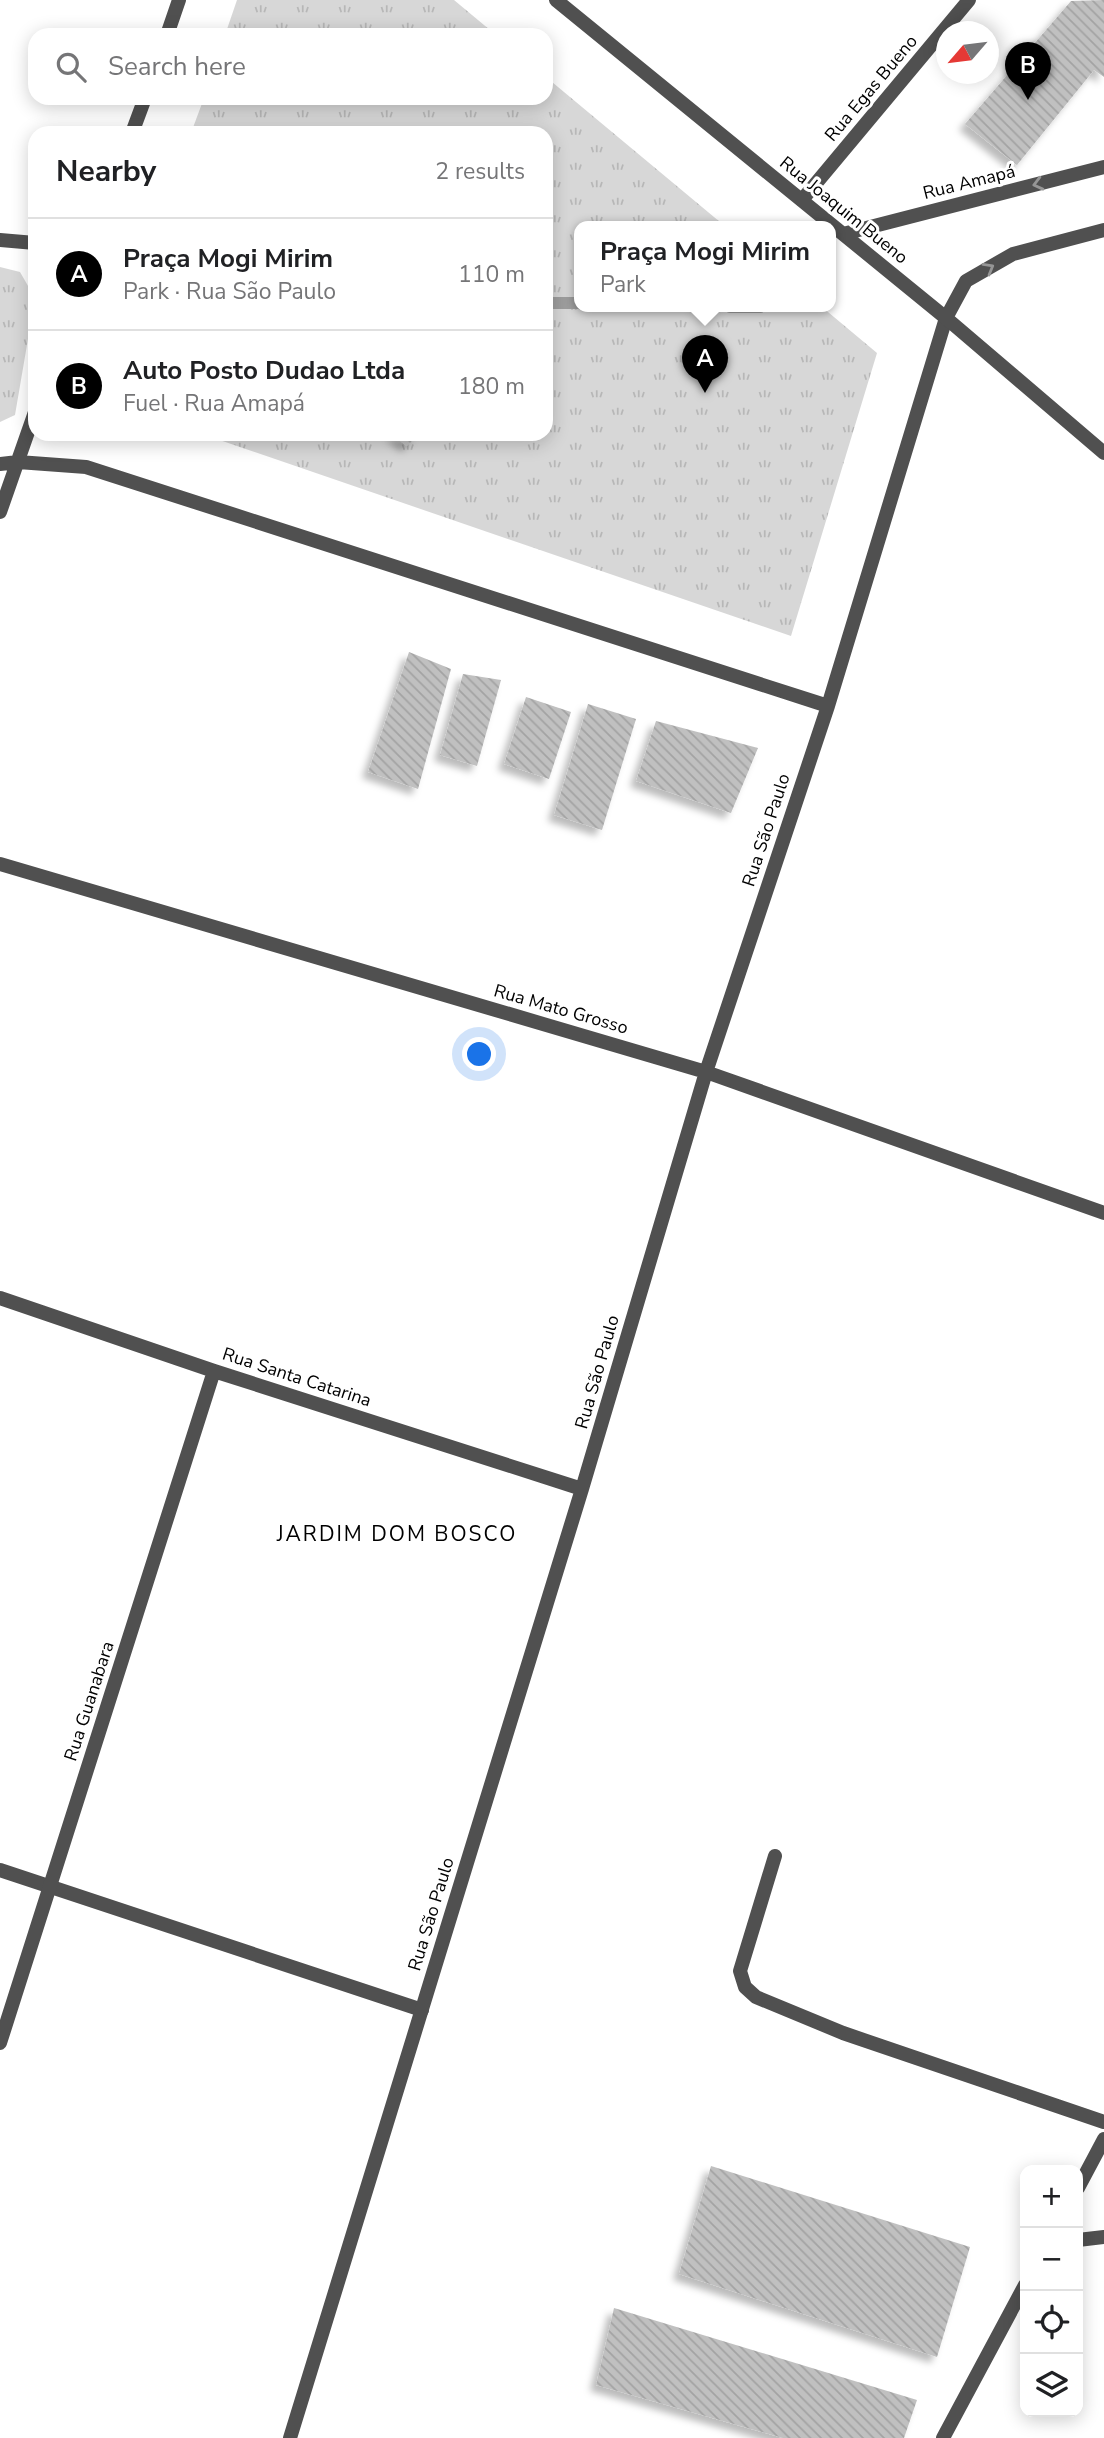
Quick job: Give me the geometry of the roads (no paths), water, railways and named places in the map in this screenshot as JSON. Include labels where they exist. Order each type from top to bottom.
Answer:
[{"type":"street","points":[[169,28],[179,0]]},
{"type":"street","name":"Rua Joaquim Bueno","points":[[556,0],[827,221]]},
{"type":"street","name":"Rua Egas Bueno","points":[[802,200],[969,0]]},
{"type":"street","points":[[135,126],[142,105]]},
{"type":"street","name":"Rua Amapá","points":[[843,234],[1104,167]]},
{"type":"street","name":"Rua Joaquim Bueno","points":[[836,228],[1104,453]]},
{"type":"street","points":[[946,318],[966,281],[1013,254],[1104,230]]},
{"type":"street","points":[[0,240],[28,242]]},
{"type":"street","name":"Rua São Paulo","points":[[290,2438],[582,1489],[706,1072],[828,706],[946,318]]},
{"type":"street","points":[[0,512],[28,433]]},
{"type":"street","points":[[0,464],[18,462],[86,467],[828,706]]},
{"type":"street","name":"Rua Mato Grosso","points":[[0,864],[706,1072],[1104,1213]]},
{"type":"street","name":"Rua Santa Catarina","points":[[0,1298],[214,1371],[582,1489]]},
{"type":"street","name":"Rua Guanabara","points":[[0,2043],[214,1371]]},
{"type":"street","points":[[775,1856],[740,1971],[745,1986],[756,1997],[843,2033],[1104,2122]]},
{"type":"street","points":[[0,1870],[422,2010]]},
{"type":"street","points":[[1083,2179],[1104,2139]]},
{"type":"street","points":[[1083,2240],[1104,2237]]},
{"type":"street","points":[[943,2438],[1022,2291]]},
{"type":"waterway","points":[[553,303],[574,303]]},
{"type":"place","name":"Auto Posto Dudao Ltda","points":[[1028,100]]},
{"type":"place","name":"Praça Mogi Mirim","points":[[705,393]]},
{"type":"district","name":"JARDIM DOM BOSCO","points":[[397,1534]]}]
